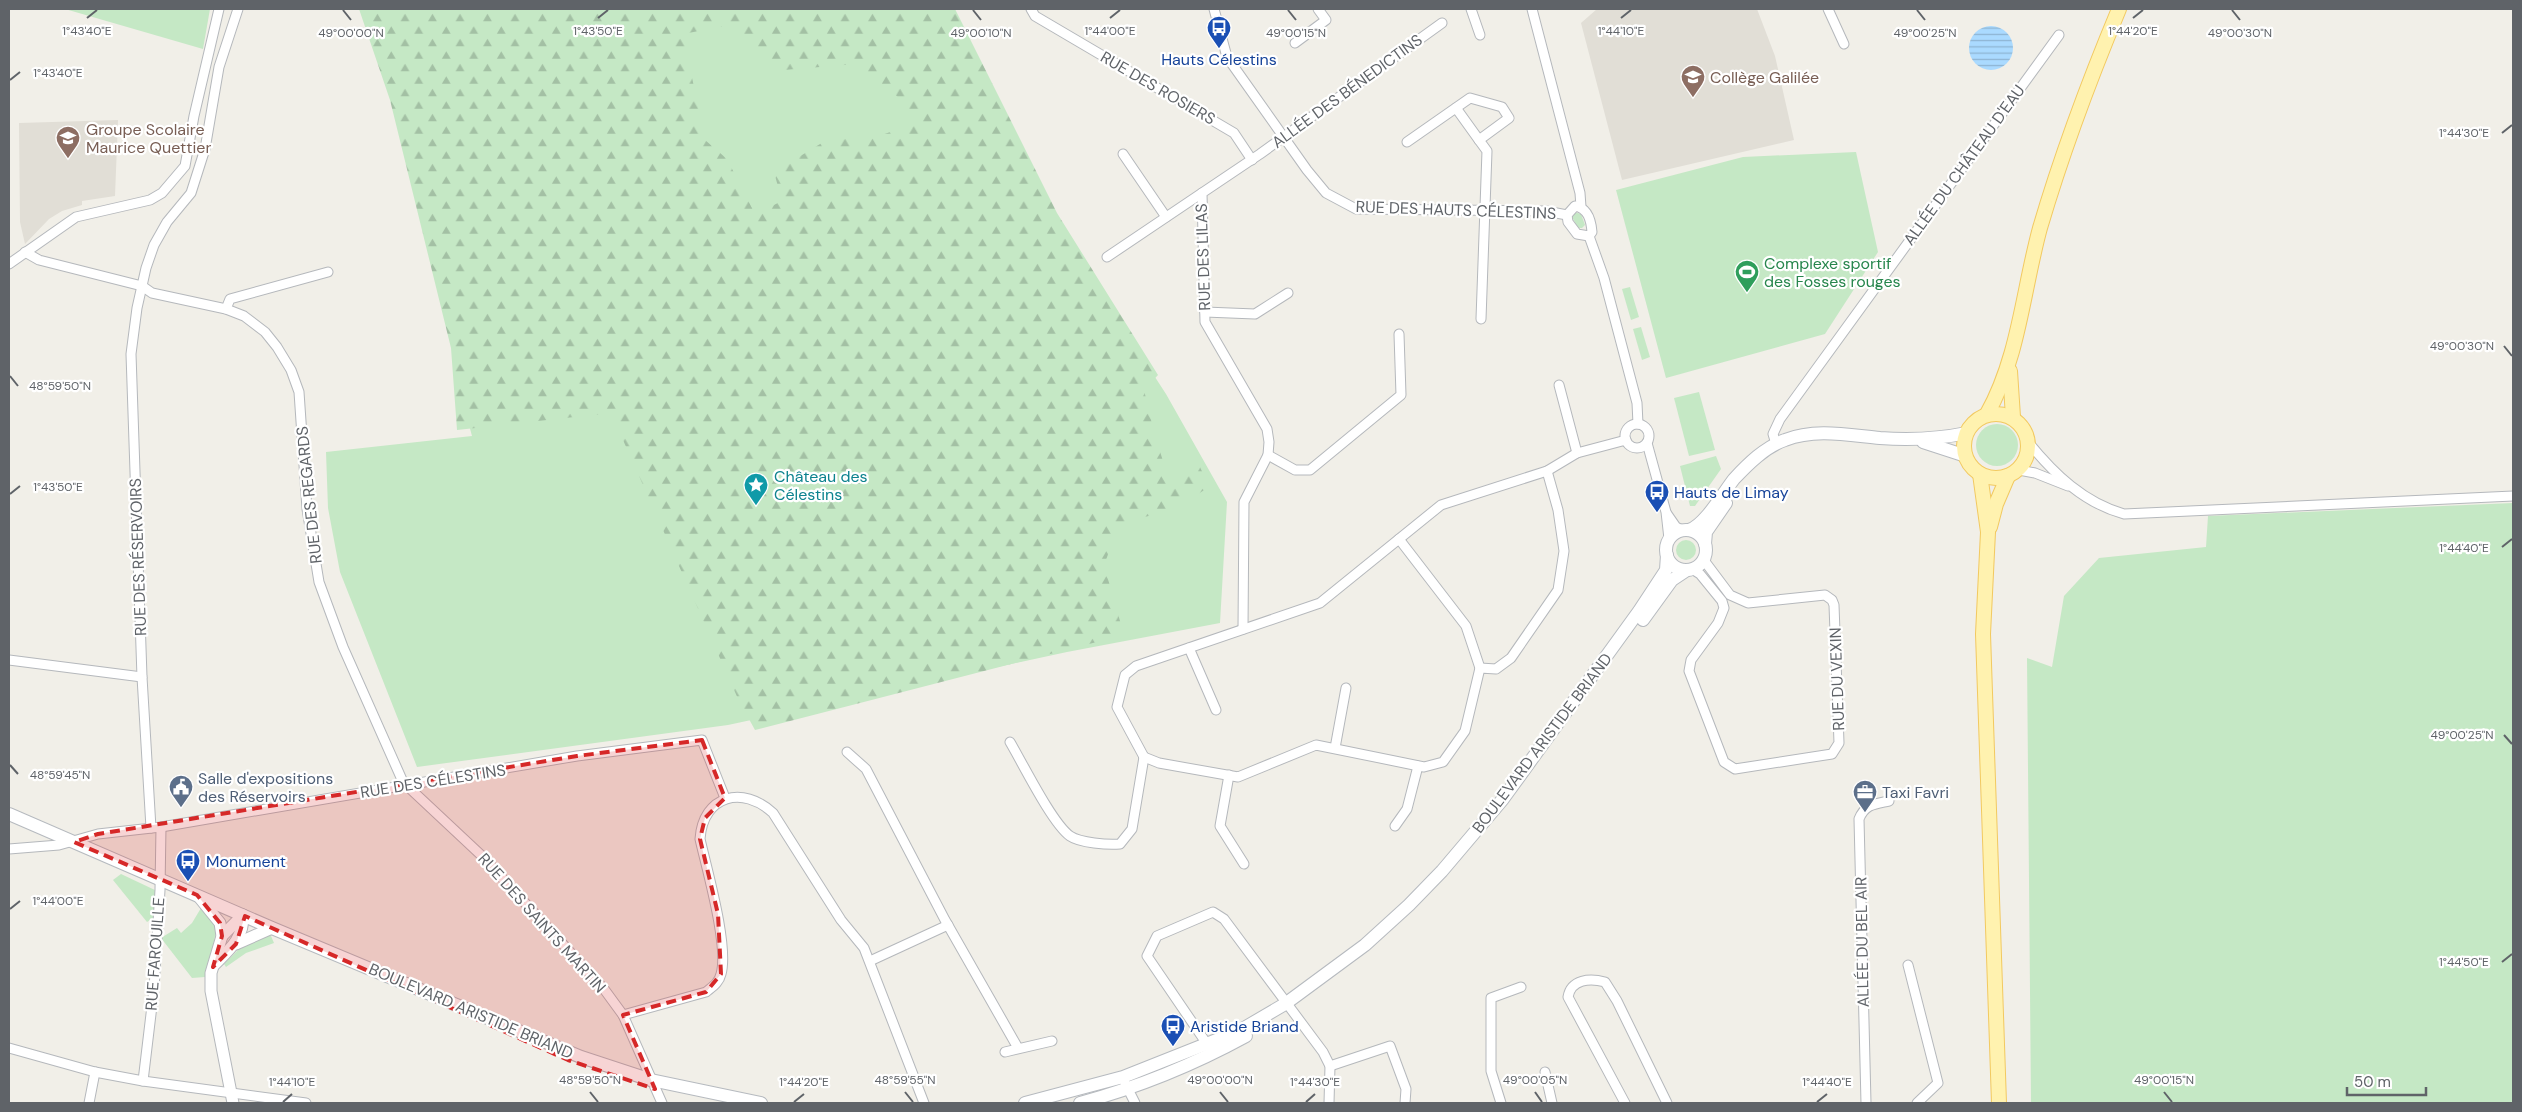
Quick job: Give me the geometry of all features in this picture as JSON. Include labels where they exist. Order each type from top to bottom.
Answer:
[{"type":"main road","points":[[1987,414],[2010,363],[2043,220],[2077,115],[2119,9]]},
{"type":"main road","points":[[2010,363],[2013,418]]},
{"type":"main road","points":[[1988,532],[1996,504],[2013,473],[2025,462],[2028,442],[2023,430],[2013,418],[1997,413],[1987,414],[1978,418],[1967,432],[1964,444],[1966,456],[1973,468],[1980,474],[1999,478],[2013,473]]},
{"type":"main road","points":[[1751,462],[1706,532],[1705,550],[1699,564],[1689,569],[1674,566],[1667,555],[1666,547],[1669,540],[1700,523],[1735,478],[1751,462],[1776,444],[1794,437],[1815,433],[1916,439],[1940,438],[1967,432]]},
{"type":"main road","points":[[1916,439],[1966,456]]},
{"type":"main road","points":[[1980,474],[1988,532],[1983,634],[2000,1103]]},
{"type":"main road","points":[[1685,530],[1697,533],[1705,550]]},
{"type":"main road","name":"BOULEVARD ARISTIDE BRIAND","points":[[1080,1103],[1246,1027],[1287,1006],[1388,924],[1431,883],[1466,844],[1528,768],[1666,570],[1667,555]]},
{"type":"main road","name":"BOULEVARD ARISTIDE BRIAND","points":[[1025,1103],[1125,1083],[1187,1067],[1249,1034],[1378,942],[1450,872],[1518,791],[1672,580],[1689,569]]},
{"type":"main road","name":"BOULEVARD ARISTIDE BRIAND","points":[[9,814],[272,928],[581,1057],[653,1084],[720,1103]]},
{"type":"main road","name":"BOULEVARD ARISTIDE BRIAND","points":[[653,1084],[761,1103]]},
{"type":"street","points":[[9,264],[76,217],[150,200],[162,193],[186,166],[194,116],[218,9]]},
{"type":"street","name":"RUE DES RÉSERVOIRS","points":[[156,827],[142,677],[130,354],[142,286],[154,245],[167,222],[191,193],[205,149],[219,67],[238,9]]},
{"type":"street","name":"RUE DES ROSIERS","points":[[1031,9],[1035,16],[1234,133],[1252,160]]},
{"type":"street","name":"RUE DES HAUTS CÉLESTINS","points":[[1214,9],[1227,57],[1320,188],[1356,209],[1546,212],[1567,215]]},
{"type":"street","points":[[1295,43],[1326,20],[1318,9]]},
{"type":"street","points":[[1471,9],[1480,35]]},
{"type":"street","points":[[1532,9],[1580,193],[1581,207]]},
{"type":"street","points":[[1828,9],[1844,44]]},
{"type":"street","name":"ALLÉE DES BÉNEDICTINS","points":[[1252,160],[1442,23]]},
{"type":"street","name":"ALLÉE DU CHÂTEAU D'EAU","points":[[1776,444],[1773,434],[1780,420],[2059,35]]},
{"type":"street","points":[[1407,142],[1470,98],[1502,107],[1509,118],[1479,140]]},
{"type":"street","points":[[1456,108],[1487,151],[1481,319]]},
{"type":"street","points":[[1123,154],[1166,217]]},
{"type":"street","name":"RUE DES LILAS","points":[[1252,160],[1202,193],[1205,312],[1206,322],[1267,429],[1268,455]]},
{"type":"street","points":[[1107,257],[1202,193]]},
{"type":"street","points":[[1575,206],[1581,207],[1588,214],[1592,232],[1589,236],[1582,237],[1568,222],[1567,215],[1575,206]]},
{"type":"street","points":[[1589,236],[1597,253],[1607,287],[1636,403],[1638,424]]},
{"type":"street","name":"RUE DES REGARDS","points":[[25,252],[39,260],[142,286],[152,294],[226,309],[244,316],[265,332],[278,347],[291,370],[299,392],[307,509],[319,582],[343,646],[403,782],[407,785]]},
{"type":"street","points":[[226,309],[230,299],[328,272]]},
{"type":"street","points":[[1205,312],[1255,314],[1288,293]]},
{"type":"street","points":[[1243,629],[1244,502],[1268,455],[1295,470],[1310,470],[1401,396],[1399,334]]},
{"type":"street","points":[[1559,385],[1577,453]]},
{"type":"street","points":[[1626,440],[1627,429],[1638,424]]},
{"type":"street","points":[[1638,424],[1647,429],[1649,436],[1647,443],[1666,512],[1669,540]]},
{"type":"street","points":[[1010,742],[1057,822],[1071,837],[1106,845],[1120,844],[1132,829],[1144,757],[1117,707],[1125,675],[1136,666],[1320,603],[1441,505],[1547,471],[1577,453],[1626,440]]},
{"type":"street","points":[[1626,440],[1634,447],[1641,447],[1647,443]]},
{"type":"street","points":[[2028,442],[2045,462],[2073,488],[2092,502],[2124,514],[2513,496]]},
{"type":"street","points":[[1480,668],[1496,669],[1511,658],[1558,590],[1564,551],[1558,510],[1547,471]]},
{"type":"street","points":[[2013,473],[2035,473],[2073,488]]},
{"type":"street","points":[[1666,512],[1674,525],[1685,530]]},
{"type":"street","points":[[1144,757],[1159,763],[1238,777],[1316,745],[1424,768],[1443,762],[1465,731],[1480,668],[1466,626],[1399,538]]},
{"type":"street","name":"RUE DU VEXIN","points":[[1689,569],[1700,574],[1722,601],[1724,608],[1718,623],[1691,660],[1689,671],[1724,762],[1735,769],[1832,754],[1839,743],[1834,605],[1832,600],[1825,595],[1748,603],[1736,600],[1706,563],[1705,550]]},
{"type":"street","points":[[1189,648],[1216,710]]},
{"type":"street","points":[[9,660],[142,677]]},
{"type":"street","points":[[1335,748],[1346,688]]},
{"type":"street","name":"RUE DES CÉLESTINS","points":[[9,849],[74,842],[98,834],[156,827],[577,756],[702,740],[724,798]]},
{"type":"street","points":[[847,752],[866,769],[948,925],[1018,1048]]},
{"type":"street","points":[[1395,826],[1407,809],[1418,766]]},
{"type":"street","points":[[1229,776],[1220,826],[1244,864]]},
{"type":"street","name":"RUE DES SAINTS MARTIN","points":[[407,785],[482,856],[604,989],[622,1015],[662,1103]]},
{"type":"street","points":[[622,1015],[706,992],[716,984],[721,974],[718,914],[700,839],[705,818],[724,798],[748,797],[762,802],[773,813],[841,920],[864,948],[924,1103]]},
{"type":"street","name":"ALLÉE DU BEL AIR","points":[[1866,1103],[1860,819],[1862,810],[1867,806],[1889,801]]},
{"type":"street","name":"RUE FAROUILLE","points":[[143,1081],[154,989],[159,878],[156,827]]},
{"type":"street","points":[[197,895],[220,923],[222,936],[213,967],[212,991],[232,1098]]},
{"type":"street","points":[[1207,1044],[1148,956],[1157,936],[1213,912],[1224,919],[1323,1052],[1330,1066],[1330,1103]]},
{"type":"street","points":[[222,936],[243,915]]},
{"type":"street","points":[[213,967],[236,944],[242,931],[243,915]]},
{"type":"street","points":[[870,961],[948,925]]},
{"type":"street","points":[[236,944],[272,928]]},
{"type":"street","points":[[1908,965],[1938,1083],[1917,1103]]},
{"type":"street","points":[[1625,1103],[1568,997],[1569,990],[1578,982],[1592,978],[1605,982],[1618,1001],[1667,1103]]},
{"type":"street","points":[[1501,1103],[1491,1071],[1491,998],[1521,987]]},
{"type":"street","points":[[1005,1052],[1052,1041]]},
{"type":"street","points":[[1330,1066],[1390,1046],[1406,1089],[1405,1103]]},
{"type":"street","points":[[9,1048],[95,1072],[232,1098],[306,1103]]},
{"type":"street","points":[[90,1103],[95,1072]]},
{"type":"street","points":[[1545,1072],[1552,1103]]},
{"type":"street","points":[[1125,1083],[1135,1103]]},
{"type":"highlighted area","points":[[702,740],[725,798],[705,818],[700,839],[718,914],[721,974],[706,992],[623,1015],[655,1089],[568,1060],[245,916],[236,944],[213,967],[222,936],[220,923],[197,895],[74,842],[98,834],[577,756]]},
{"type":"shaded area","name":"Collège Galilée","points":[[1597,9],[1757,9],[1775,56],[1794,140],[1622,180],[1581,23]]},
{"type":"shaded area","name":"Groupe Scolaire Maurice Quettier","points":[[118,120],[115,196],[82,201],[82,205],[62,211],[49,219],[25,244],[20,222],[19,123]]},
{"type":"green space","points":[[65,9],[210,9],[203,49]]},
{"type":"green space","name":"Château des Célestins","points":[[359,9],[955,9],[1057,213],[1158,375],[1144,390],[1155,436],[1171,486],[1200,467],[1209,487],[1173,510],[1120,523],[1104,565],[1124,635],[755,730],[739,701],[611,413],[457,430],[451,348],[390,100]],"holes":[[[725,26],[771,71],[857,64],[904,102],[907,126],[879,136],[825,141],[774,172],[782,201],[755,214],[727,159],[705,140],[683,34]]]},
{"type":"green space","name":"Château des Célestins","points":[[367,9],[949,9],[1052,218],[1166,394],[1227,502],[1220,623],[1067,652],[728,725],[417,767],[340,572],[328,508],[326,452],[472,436],[468,421],[461,335]]},
{"type":"green space","name":"Complexe sportif des Fosses rouges","points":[[1856,152],[1878,252],[1825,334],[1666,378],[1616,190],[1743,157]]},
{"type":"green space","points":[[1574,212],[1581,214],[1585,225],[1582,228],[1578,228],[1571,215]]},
{"type":"green space","points":[[1630,287],[1639,317],[1631,320],[1622,289]]},
{"type":"green space","points":[[1641,327],[1650,357],[1642,360],[1633,329]]},
{"type":"green space","points":[[1699,392],[1715,450],[1689,456],[1674,398]]},
{"type":"green space","points":[[1997,424],[2012,430],[2018,445],[2012,460],[1997,466],[1982,460],[1976,445],[1982,430]]},
{"type":"green space","points":[[1716,456],[1721,469],[1695,506],[1690,506],[1680,466]]},
{"type":"green space","points":[[2513,503],[2513,1103],[2031,1103],[2027,658],[2052,667],[2064,596],[2099,558],[2206,547],[2208,516]]},
{"type":"green space","points":[[1682,540],[1690,540],[1696,546],[1696,554],[1690,560],[1682,560],[1676,554],[1676,546]]},
{"type":"green space","points":[[121,874],[157,891],[155,917],[147,922],[113,880]]},
{"type":"green space","points":[[201,908],[210,914],[214,922],[216,930],[215,939],[205,977],[192,978],[161,938],[177,928],[181,933],[192,923]]},
{"type":"green space","points":[[271,936],[274,943],[246,953],[226,967],[224,964],[245,943]]},
{"type":"water","points":[[1991,26],[2003,30],[2009,36],[2013,48],[2009,60],[2003,66],[1991,70],[1979,66],[1973,60],[1969,48],[1973,36],[1979,30]]},
{"type":"place","name":"Hauts Célestins","points":[[1219,49]]},
{"type":"place","name":"Collège Galilée","points":[[1693,98]]},
{"type":"place","name":"Groupe Scolaire Maurice Quettier","points":[[68,159]]},
{"type":"place","name":"Complexe sportif des Fosses rouges","points":[[1747,293]]},
{"type":"place","name":"Château des Célestins","points":[[756,506]]},
{"type":"place","name":"Hauts de Limay","points":[[1657,513]]},
{"type":"place","name":"Salle d'expositions des Réservoirs","points":[[181,808]]},
{"type":"place","name":"Taxi Favri","points":[[1865,813]]},
{"type":"place","name":"Monument","points":[[188,882]]},
{"type":"place","name":"Aristide Briand","points":[[1173,1047]]}]
